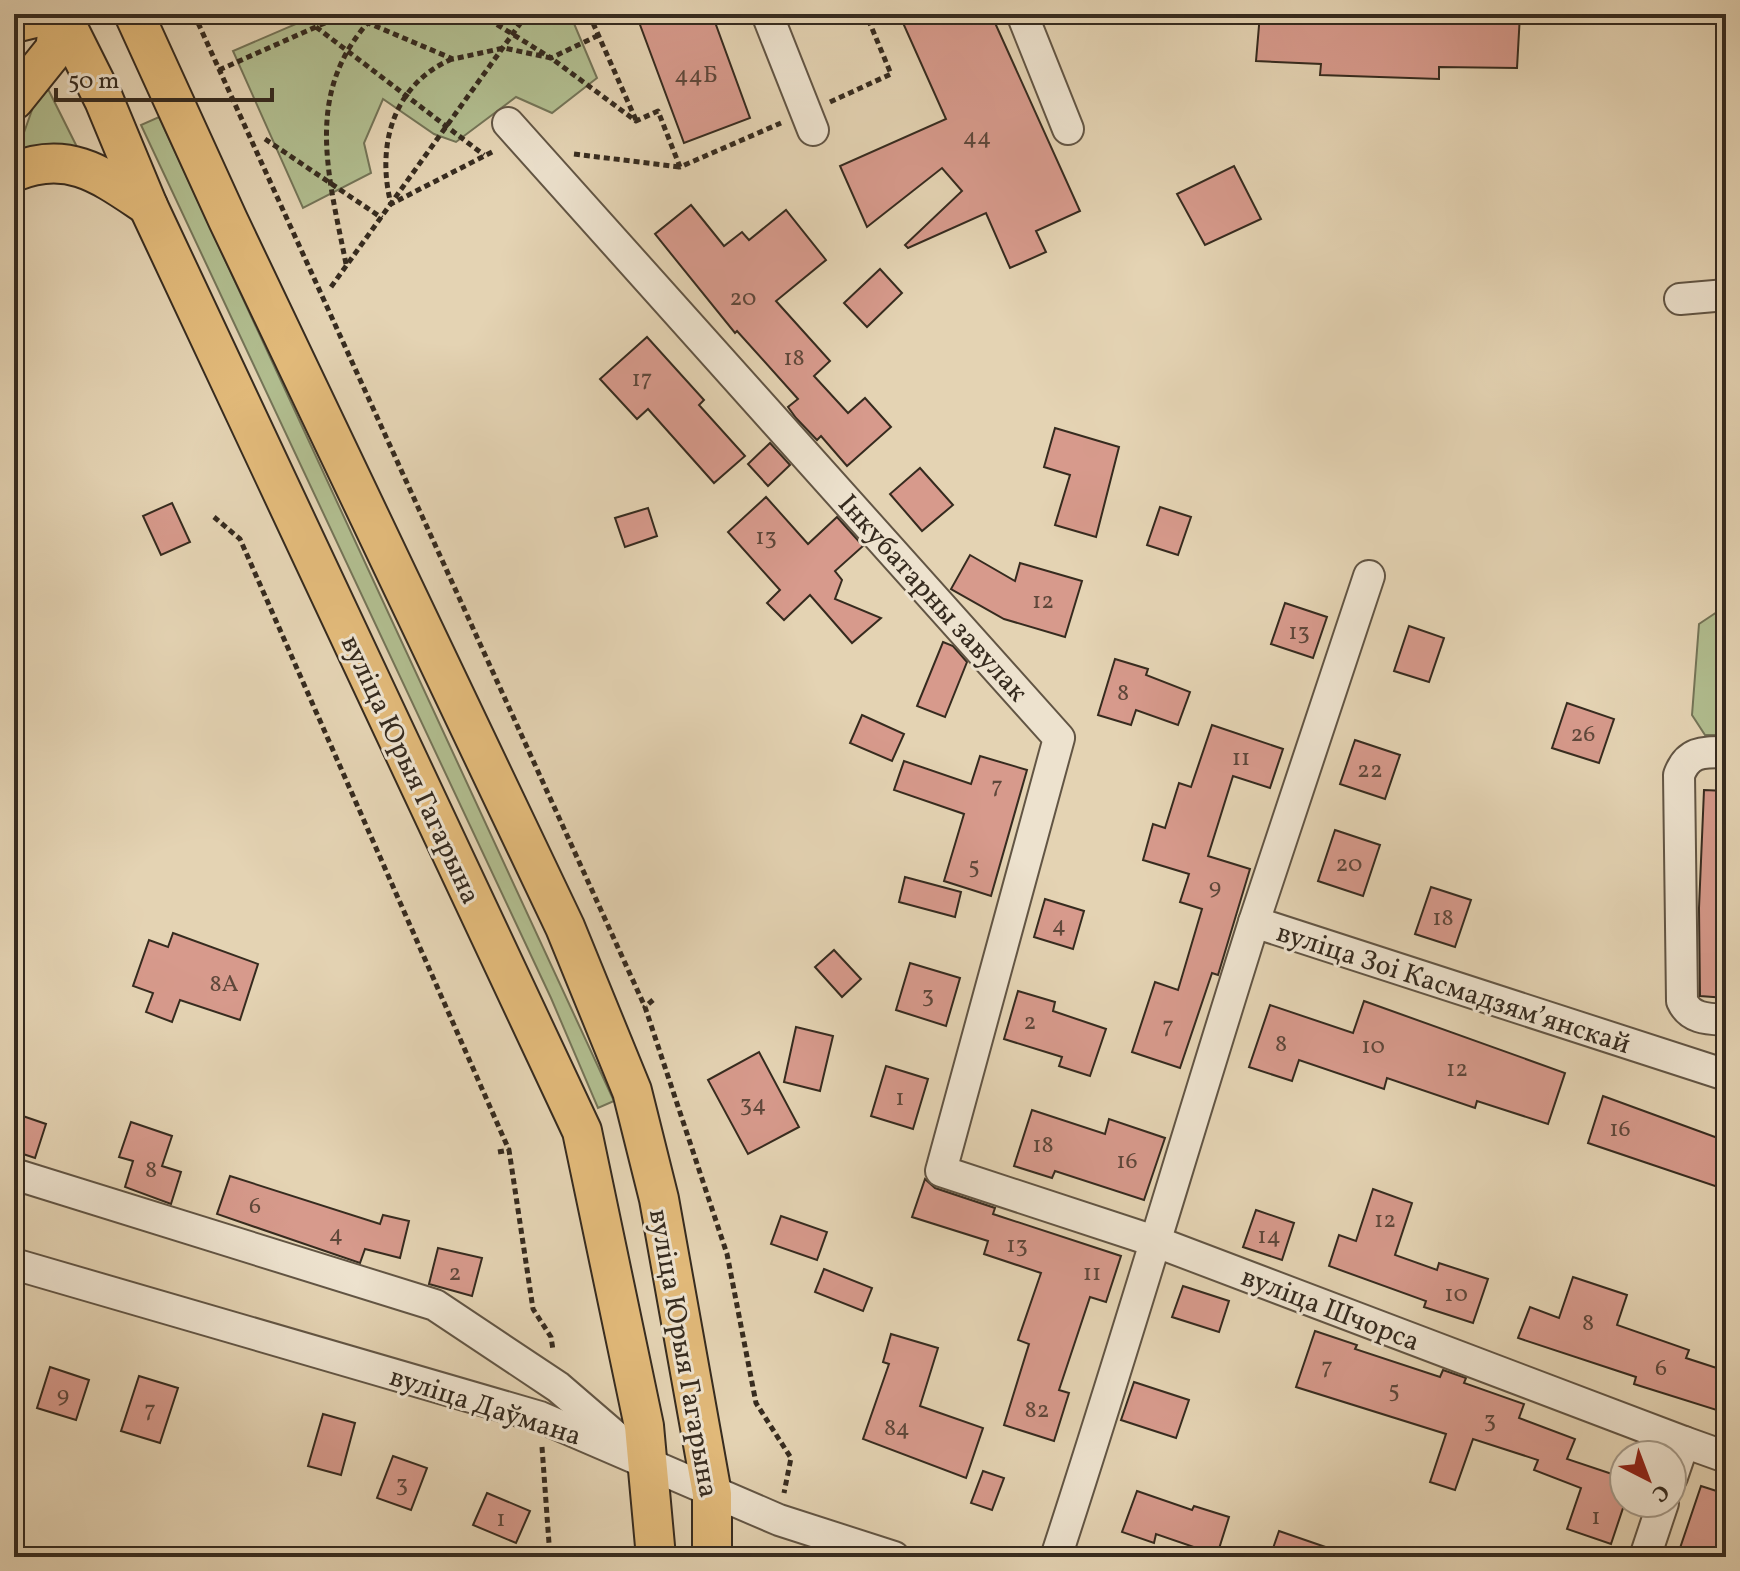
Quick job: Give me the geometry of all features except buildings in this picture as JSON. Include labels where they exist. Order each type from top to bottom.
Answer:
[{"type":"main road","points":[[14,23],[51,14]]},
{"type":"main road","points":[[14,100],[55,49],[60,14]]},
{"type":"main road","name":"вуліца Юрыя Гагарына","points":[[60,14],[104,100],[148,206],[582,1131],[644,1426],[656,1557]]},
{"type":"main road","name":"вуліца Юрыя Гагарына","points":[[131,18],[565,927],[632,1091],[659,1199],[712,1494],[712,1557]]},
{"type":"main road","points":[[14,172],[40,163],[61,162],[100,174],[148,206]]},
{"type":"street","points":[[767,14],[809,121]]},
{"type":"street","points":[[1022,14],[1068,129]]},
{"type":"street","name":"Інкубатарны завулак","points":[[522,137],[1059,738],[941,1171]]},
{"type":"street","points":[[1680,299],[1726,295]]},
{"type":"street","name":"вуліца Зоі Касмадзямʼянскай","points":[[1369,576],[1254,922],[1726,1075]]},
{"type":"street","points":[[1726,752],[1694,754],[1684,762],[1679,775],[1682,1001],[1687,1012],[1693,1015],[1726,1020]]},
{"type":"street","points":[[1056,1557],[1122,1356],[1154,1241],[1254,922]]},
{"type":"street","name":"вуліца Шчорса","points":[[941,1171],[1154,1241],[1676,1439]]},
{"type":"street","name":"вуліца Даўмана","points":[[14,1174],[435,1305],[558,1387],[647,1463]]},
{"type":"street","name":"вуліца Даўмана","points":[[14,1264],[540,1417],[647,1463]]},
{"type":"street","name":"вуліца Шчорса","points":[[1688,1443],[1726,1457]]},
{"type":"street","points":[[647,1463],[712,1494],[779,1520],[894,1557]]},
{"type":"street","points":[[1645,1557],[1658,1519]]},
{"type":"path","points":[[194,14],[645,1007],[727,1254],[756,1403],[791,1458],[779,1520]]},
{"type":"path","points":[[219,70],[346,14],[453,59]]},
{"type":"path","points":[[347,266],[331,184],[325,120],[335,73],[346,51],[376,14]]},
{"type":"path","points":[[480,14],[551,58],[636,121]]},
{"type":"path","points":[[331,287],[527,14]]},
{"type":"path","points":[[589,14],[636,121]]},
{"type":"path","points":[[391,204],[522,137],[680,167],[809,121],[891,74],[866,14]]},
{"type":"path","points":[[316,27],[484,155]]},
{"type":"path","points":[[391,204],[384,166],[390,125],[404,97],[420,80],[453,59],[504,48],[551,58],[599,35]]},
{"type":"path","points":[[636,121],[658,111],[680,167]]},
{"type":"path","points":[[265,139],[382,218]]},
{"type":"path","points":[[214,517],[240,539],[509,1150],[533,1309]]},
{"type":"path","points":[[645,1007],[653,1000]]},
{"type":"path","points":[[498,1152],[509,1150]]},
{"type":"path","points":[[540,1417],[550,1557]]},
{"type":"green space","points":[[319,14],[570,14],[597,78],[552,113],[516,97],[456,142],[434,134],[383,99],[364,143],[371,173],[303,208],[233,51]]},
{"type":"green space","points":[[43,79],[82,157],[16,155]]},
{"type":"green space","points":[[159,117],[614,1101],[598,1108],[551,998],[141,125]]},
{"type":"green space","points":[[1720,610],[1726,611],[1726,735],[1705,735],[1692,715],[1699,624]]}]
